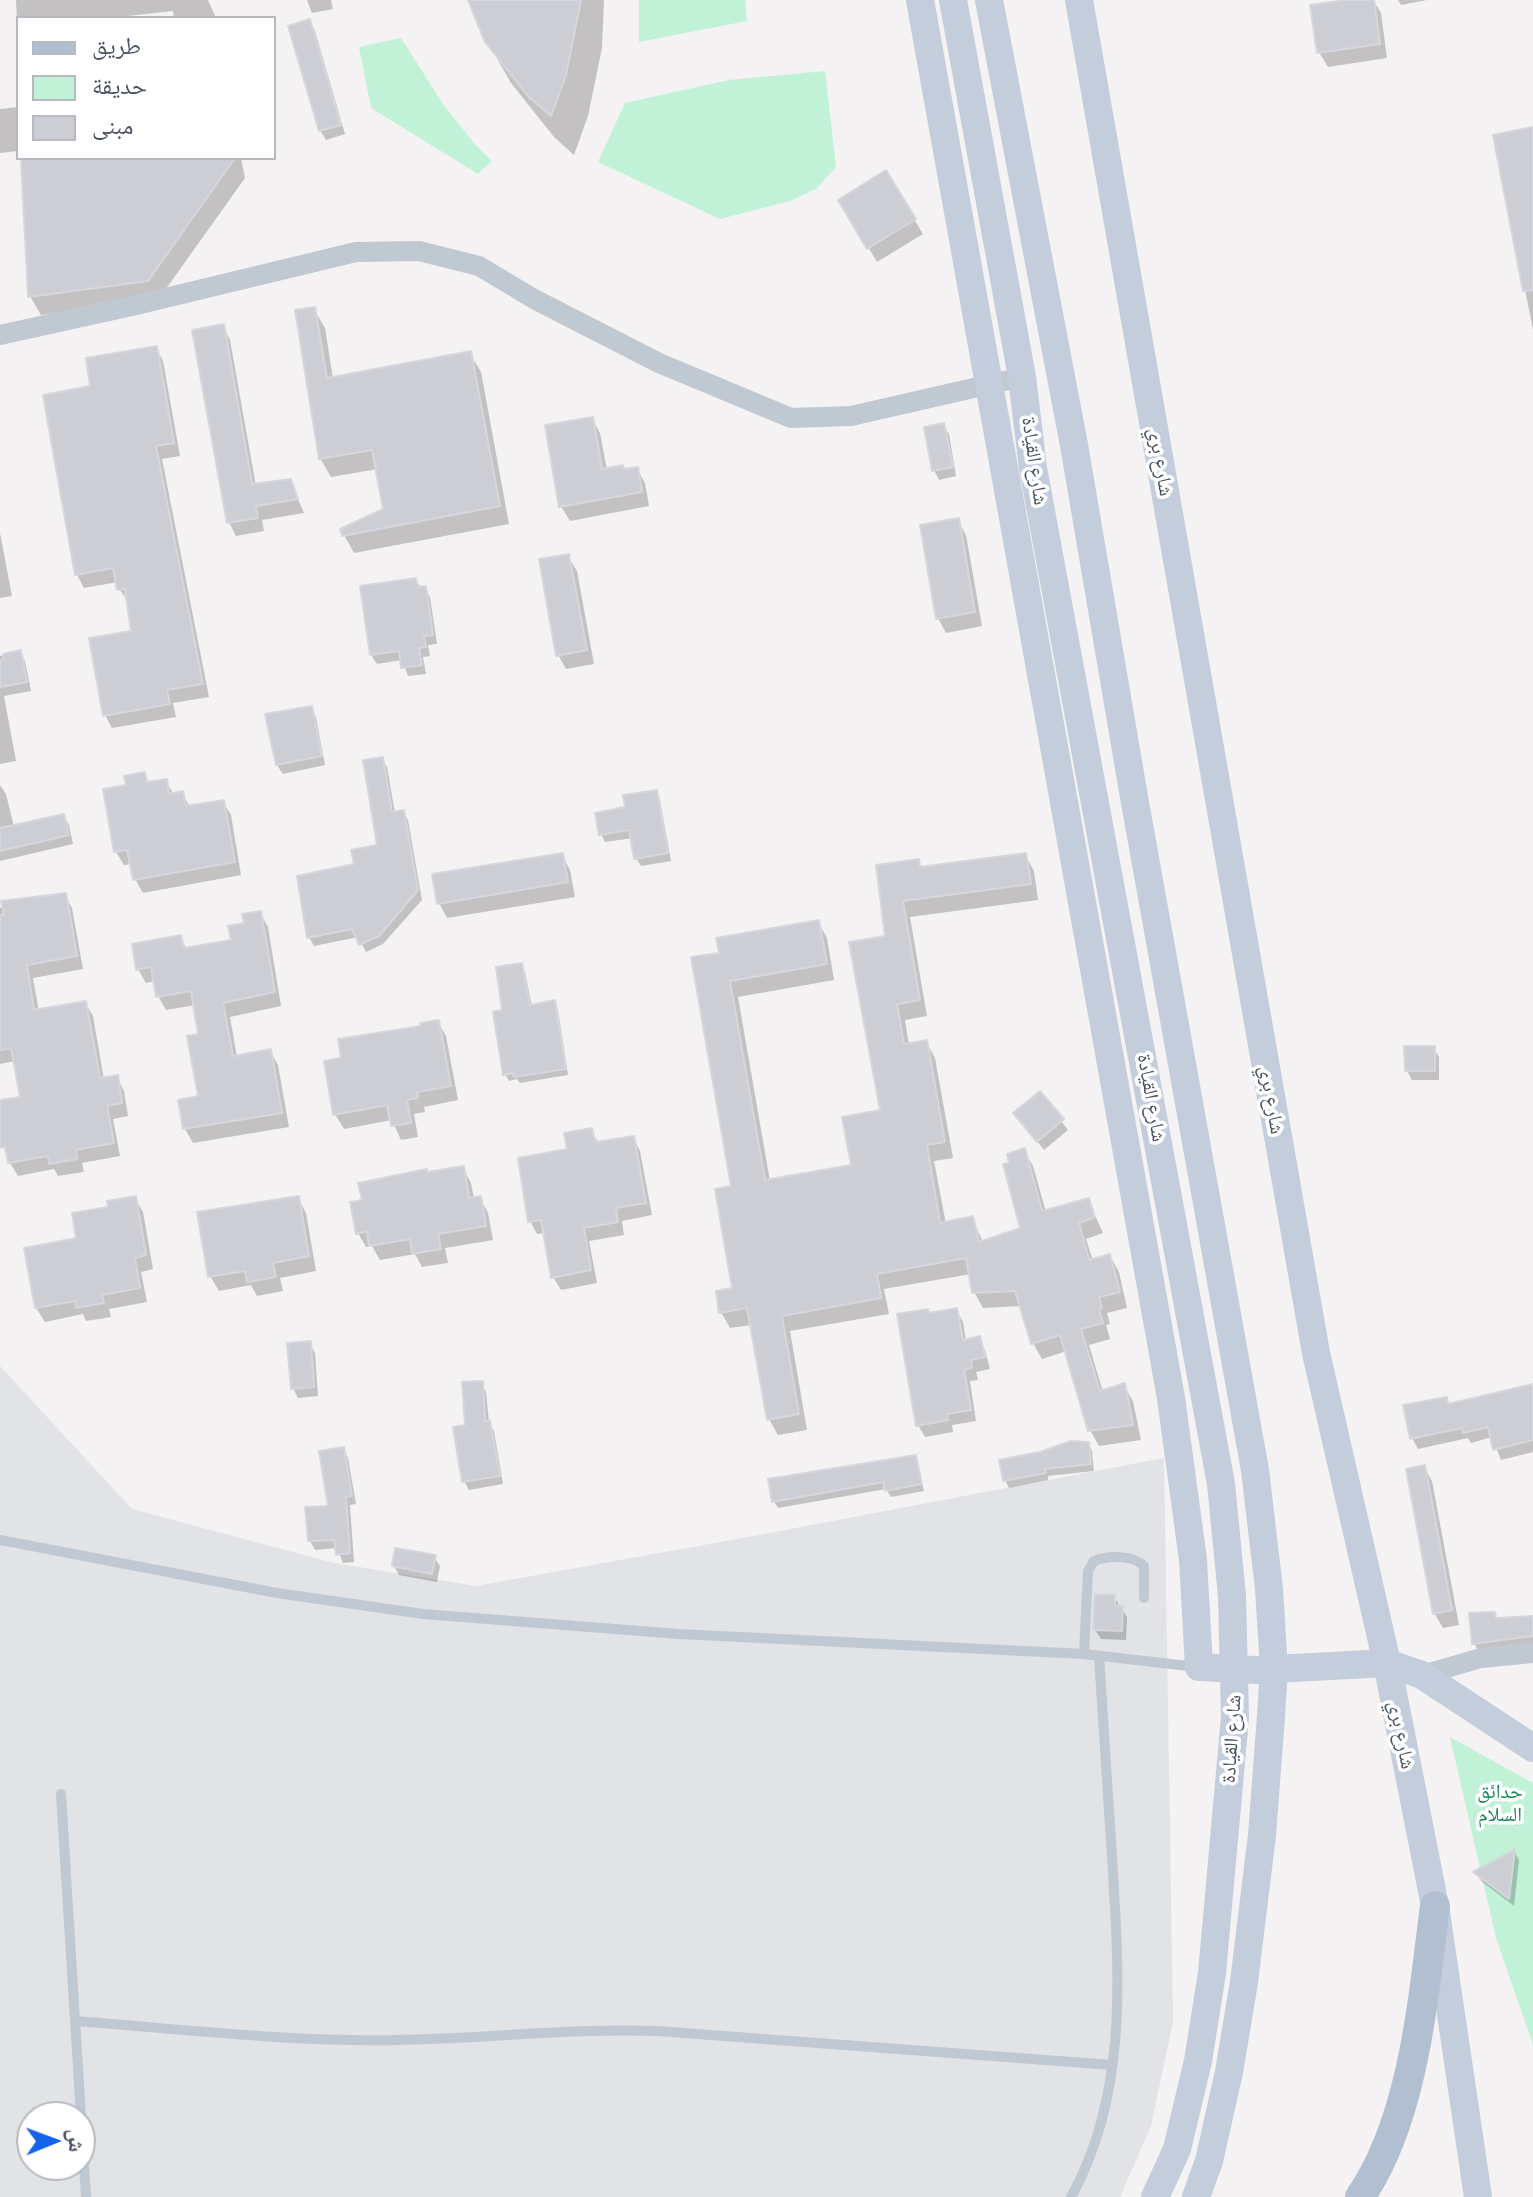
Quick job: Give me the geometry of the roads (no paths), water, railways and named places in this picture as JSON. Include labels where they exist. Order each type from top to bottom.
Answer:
[{"type":"main road","name":"شارع القيادة","points":[[920,0],[1171,1398],[1193,1560],[1199,1667]]},
{"type":"main road","name":"شارع القيادة","points":[[953,0],[1022,377],[1033,468],[1221,1484],[1232,1596],[1235,1717],[1212,1973],[1198,2061],[1177,2149],[1155,2197]]},
{"type":"main road","name":"شارع القيادة","points":[[989,0],[1074,445],[1255,1470],[1268,1575],[1274,1669],[1262,1835],[1244,1982],[1229,2072],[1213,2146],[1196,2197]]},
{"type":"main road","name":"شارع بري","points":[[1079,0],[1316,1353],[1387,1663],[1435,1906],[1478,2197]]},
{"type":"main road","points":[[1199,1667],[1235,1671],[1387,1663],[1422,1675],[1533,1748]]},
{"type":"main road","points":[[1360,2197],[1380,2161],[1409,2073],[1421,2012],[1435,1906]]},
{"type":"street","points":[[0,335],[356,252],[419,251],[479,266],[534,299],[659,363],[791,418],[851,416],[1022,377]]},
{"type":"street","points":[[1422,1675],[1481,1658],[1533,1653]]},
{"type":"lane","points":[[0,1540],[277,1593],[423,1614],[679,1634],[1084,1654],[1199,1667]]},
{"type":"lane","points":[[1084,1654],[1088,1571],[1094,1561],[1105,1558],[1141,1562],[1144,1566],[1144,1598]]},
{"type":"lane","points":[[1071,2197],[1092,2154],[1101,2125],[1112,2065],[1117,2006],[1117,1947],[1099,1656]]},
{"type":"lane","points":[[61,1794],[86,2197]]},
{"type":"lane","points":[[75,2021],[345,2040],[447,2038],[564,2030],[657,2031],[1112,2065]]},
{"type":"park label","name":"حدائق السلام","points":[[1500,1804]]}]
